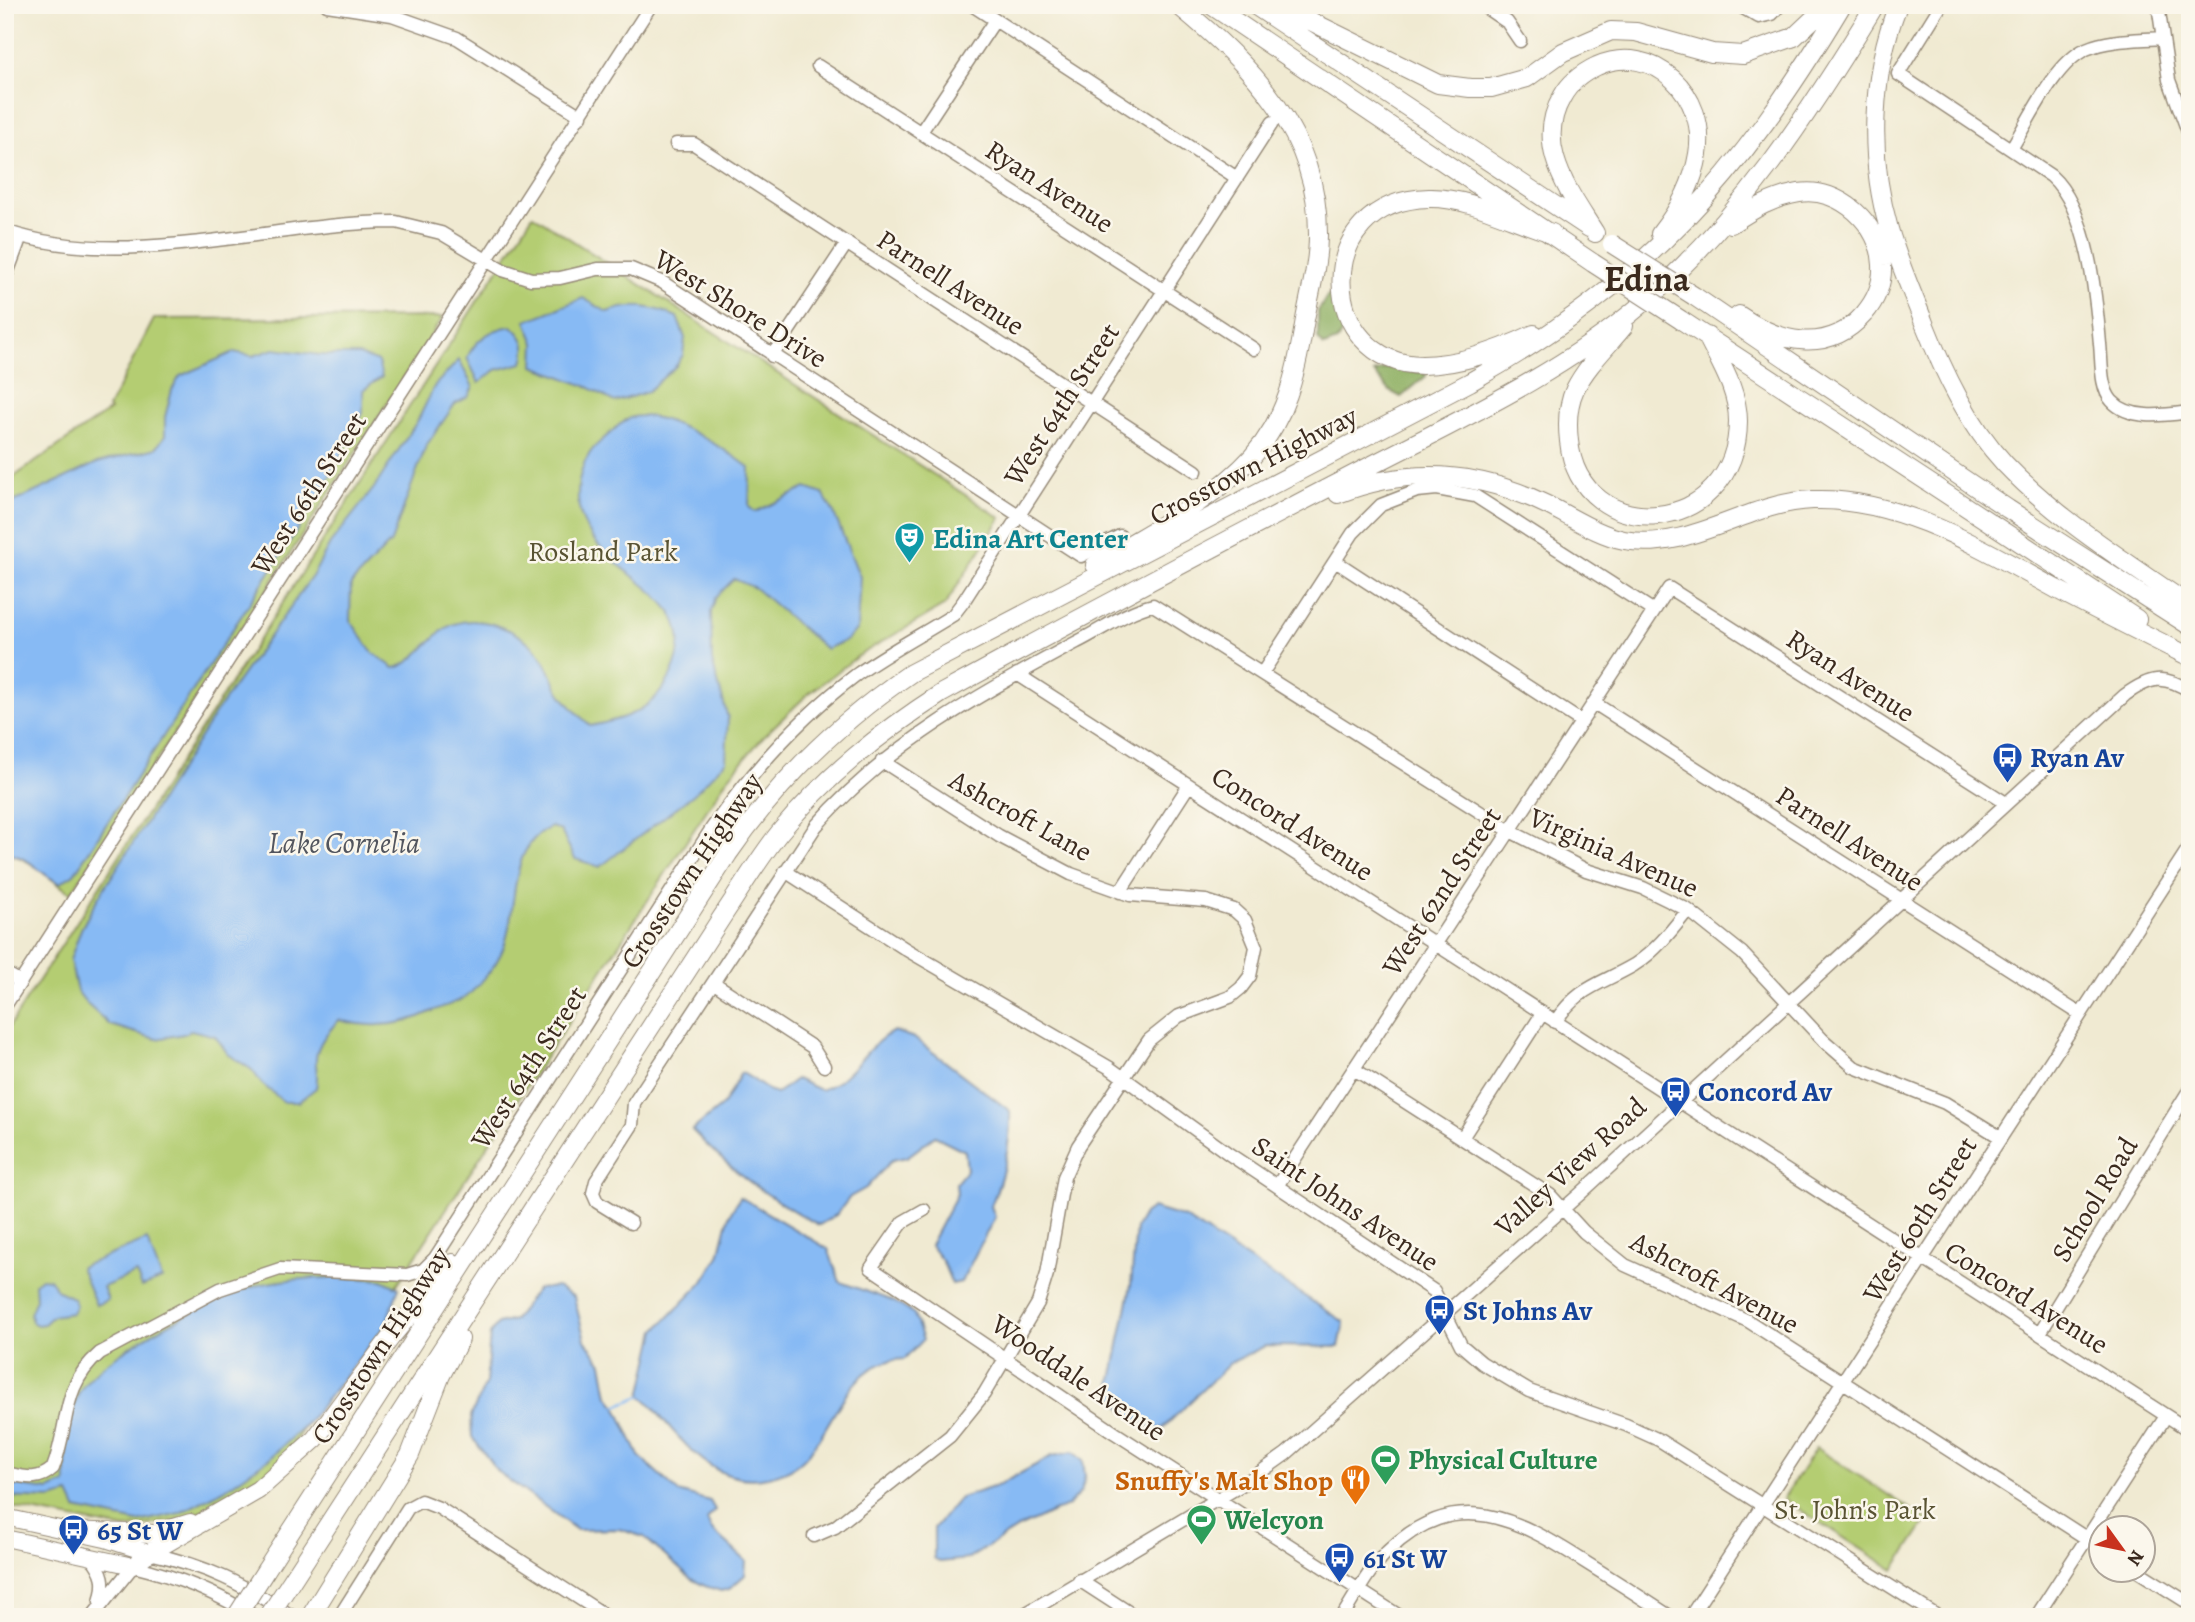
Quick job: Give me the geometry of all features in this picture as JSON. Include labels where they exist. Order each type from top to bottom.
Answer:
[{"type":"highway","points":[[992,630],[1221,486],[1261,446],[1283,409],[1295,378],[1318,235],[1308,166],[1296,134],[1275,99],[1231,51],[1178,5]]},
{"type":"highway","points":[[1211,5],[1593,263],[2190,655]]},
{"type":"highway","points":[[1254,5],[1694,296],[2008,509],[2190,626]]},
{"type":"highway","points":[[1278,5],[1438,84],[1491,88],[1527,78],[1563,52],[1611,31],[1636,32],[1712,53],[1743,55],[1794,37],[1828,5]]},
{"type":"highway","name":"Crosstown Highway","points":[[236,1617],[734,845],[780,785],[808,754],[874,698],[911,673],[1470,382],[1530,347],[1586,309],[1629,274],[1694,212],[1746,152],[1801,72],[1842,5]]},
{"type":"highway","name":"Crosstown Highway","points":[[268,1617],[778,835],[836,771],[881,733],[942,693],[1531,381],[1642,304],[1741,204],[1801,126],[1875,5]]},
{"type":"highway","points":[[1898,5],[1890,25],[1878,82],[1875,111],[1879,175],[1889,228],[1935,352],[1976,425],[1993,450],[2023,482],[2076,525],[2190,606]]},
{"type":"highway","points":[[1595,233],[1559,170],[1552,144],[1554,115],[1567,88],[1595,67],[1622,60],[1653,65],[1667,72],[1689,100],[1698,133],[1699,152],[1684,200],[1629,274]]},
{"type":"highway","points":[[1690,257],[1759,206],[1802,192],[1830,196],[1861,216],[1872,230],[1882,265],[1879,292],[1858,320],[1836,336],[1809,342],[1783,338],[1731,310],[1694,296]]},
{"type":"highway","points":[[1552,233],[1467,204],[1432,198],[1390,205],[1371,214],[1345,254],[1341,295],[1349,318],[1372,348],[1385,357],[1422,365],[1491,353],[1586,309]]},
{"type":"highway","points":[[1642,304],[1576,387],[1569,413],[1570,445],[1578,470],[1592,491],[1613,506],[1636,515],[1672,513],[1703,499],[1722,478],[1734,451],[1737,416],[1732,387],[1707,337]]},
{"type":"highway","points":[[1297,505],[1384,478],[1449,476],[1511,489],[1617,538],[1642,541],[1684,537],[1756,511],[1799,502],[1831,500],[1869,505],[1946,533],[2190,655]]},
{"type":"highway","points":[[149,1553],[258,1490],[315,1439],[391,1337],[510,1192]]},
{"type":"highway","points":[[310,1617],[410,1455],[441,1375],[531,1210]]},
{"type":"highway","points":[[66,1531],[153,1534],[220,1514]]},
{"type":"main road","points":[[5,1517],[149,1553]]},
{"type":"main road","points":[[5,1538],[133,1566],[149,1553]]},
{"type":"street","points":[[327,5],[392,15],[457,38],[581,116]]},
{"type":"street","name":"West 66th Street","points":[[5,1006],[651,5]]},
{"type":"street","points":[[972,5],[1237,178]]},
{"type":"street","points":[[1482,5],[1507,22],[1520,41]]},
{"type":"street","points":[[1738,5],[1755,16],[1766,17],[1780,5]]},
{"type":"street","points":[[1941,5],[1898,75],[2050,176],[2065,192],[2093,272],[2103,379],[2110,400],[2119,407],[2147,415],[2190,412]]},
{"type":"street","points":[[2158,5],[2174,99],[2190,137]]},
{"type":"street","points":[[921,132],[995,20]]},
{"type":"street","points":[[2011,149],[2058,74],[2075,55],[2100,44],[2162,37]]},
{"type":"street","name":"Ryan Avenue","points":[[818,66],[1254,349]]},
{"type":"street","name":"West 64th Street","points":[[5,1473],[32,1478],[46,1475],[53,1468],[75,1380],[87,1364],[100,1353],[216,1291],[279,1269],[379,1275],[407,1275],[423,1270],[442,1247],[712,828],[751,774],[798,726],[857,675],[953,615],[1273,122]]},
{"type":"street","name":"Parnell Avenue","points":[[676,144],[694,144],[1196,471]]},
{"type":"street","name":"West Shore Drive","points":[[5,231],[60,245],[101,248],[396,222],[441,233],[503,270],[531,279],[560,278],[598,269],[631,269],[662,282],[1081,556],[1120,536]]},
{"type":"street","points":[[5,279],[21,236]]},
{"type":"street","points":[[772,356],[847,243]]},
{"type":"street","points":[[1263,672],[1353,533],[1381,505],[1398,497],[1437,488],[1456,491],[1492,505],[1654,611]]},
{"type":"street","points":[[1335,561],[1582,722]]},
{"type":"street","name":"Ryan Avenue","points":[[1669,588],[2006,803]]},
{"type":"street","name":"West 62nd Street","points":[[1277,1186],[1669,588]]},
{"type":"street","name":"Virginia Avenue","points":[[1017,674],[1153,605],[1263,672],[1510,831],[1586,870],[1643,888],[1688,910],[1742,953],[1823,1040],[1854,1067],[1955,1107],[2000,1137]]},
{"type":"street","points":[[631,1223],[597,1202],[593,1193],[596,1181],[632,1125],[634,1103],[785,872],[834,806],[882,761],[1017,674]]},
{"type":"street","name":"Concord Avenue","points":[[1017,674],[2190,1431]]},
{"type":"street","name":"Valley View Road","points":[[1020,1617],[1218,1499],[1286,1454],[1563,1209],[2104,713],[2141,684],[2172,679],[2190,691]]},
{"type":"street","name":"Parnell Avenue","points":[[1594,703],[2080,1014]]},
{"type":"street","name":"Ashcroft Lane","points":[[814,1536],[835,1527],[950,1436],[984,1394],[1024,1331],[1041,1293],[1069,1161],[1122,1077],[1149,1040],[1164,1027],[1197,1008],[1230,997],[1241,988],[1253,969],[1256,947],[1245,920],[1221,903],[1151,899],[1119,892],[1034,857],[882,761]]},
{"type":"street","points":[[1119,892],[1189,785]]},
{"type":"street","name":"West 60th Street","points":[[1690,1617],[2190,846]]},
{"type":"street","name":"Saint Johns Avenue","points":[[785,872],[907,950],[1074,1045],[1434,1291],[1461,1345],[1505,1378],[1529,1391],[1626,1425],[1659,1440],[1940,1617]]},
{"type":"street","points":[[1555,1022],[1575,996],[1587,986],[1635,964],[1654,950],[1688,910]]},
{"type":"street","points":[[5,973],[21,982]]},
{"type":"street","points":[[714,983],[812,1047],[824,1066]]},
{"type":"street","points":[[1462,1138],[1542,1013]]},
{"type":"street","name":"Ashcroft Avenue","points":[[1354,1069],[1550,1195],[1584,1232],[1625,1265],[1748,1321],[2086,1537]]},
{"type":"street","name":"School Road","points":[[2040,1333],[2076,1276],[2093,1241],[2190,1089]]},
{"type":"street","name":"Wooddale Avenue","points":[[924,1210],[903,1222],[871,1268],[1115,1433],[1401,1617]]},
{"type":"street","points":[[2103,1514],[2166,1416]]},
{"type":"street","points":[[339,1617],[408,1508],[421,1501],[439,1508],[608,1617]]},
{"type":"street","points":[[1342,1617],[1372,1570],[1401,1539],[1430,1523],[1460,1515],[1503,1517],[1542,1534],[1671,1617]]},
{"type":"street","points":[[2036,1617],[2086,1540]]},
{"type":"street","points":[[149,1553],[188,1562],[241,1583],[293,1617]]},
{"type":"street","points":[[90,1555],[103,1572],[105,1585],[95,1614]]},
{"type":"street","points":[[95,1614],[133,1566],[182,1578],[227,1599],[255,1617]]},
{"type":"street","points":[[1079,1580],[1136,1617]]},
{"type":"street","points":[[2156,1583],[2190,1604]]},
{"type":"green space","name":"Rosland Park","points":[[533,215],[1001,518],[945,605],[858,656],[807,695],[763,737],[727,779],[280,1464],[190,1518],[125,1529],[5,1506],[5,1033]]},
{"type":"green space","points":[[1328,295],[1336,296],[1346,325],[1337,341],[1324,346],[1318,339],[1318,311]]},
{"type":"green space","points":[[443,317],[71,893],[32,864],[5,853],[5,483],[110,410],[108,408],[154,319]]},
{"type":"green space","points":[[1393,366],[1426,373],[1426,376],[1401,397],[1390,391],[1374,373]]},
{"type":"green space","name":"St. John's Park","points":[[1816,1448],[1927,1520],[1894,1570],[1783,1499]]},
{"type":"water","points":[[583,298],[607,312],[625,307],[642,307],[677,317],[685,338],[683,355],[676,366],[647,392],[615,402],[588,387],[534,366],[535,343],[526,321]]},
{"type":"water","points":[[512,326],[524,342],[523,363],[496,370],[479,383],[467,358],[471,351],[485,336]]},
{"type":"water","points":[[274,349],[321,355],[359,355],[378,362],[382,377],[363,390],[363,413],[323,490],[74,874],[60,883],[30,862],[5,853],[5,506],[97,463],[156,448],[165,436],[165,417],[172,390],[180,376],[234,352],[253,356]]},
{"type":"water","name":"Lake Cornelia","points":[[459,360],[473,387],[468,397],[455,404],[426,446],[391,542],[351,584],[350,620],[373,653],[394,668],[410,661],[446,628],[454,624],[477,621],[502,627],[534,647],[565,699],[590,726],[627,716],[656,697],[671,675],[679,646],[676,623],[664,604],[605,553],[589,533],[578,499],[581,471],[594,447],[626,420],[643,416],[658,418],[693,432],[750,468],[749,507],[755,512],[806,488],[823,494],[833,511],[860,577],[857,629],[847,640],[826,649],[755,588],[734,579],[716,597],[711,612],[712,661],[728,718],[726,761],[694,794],[600,867],[575,859],[561,831],[552,827],[536,837],[526,850],[519,867],[505,943],[495,963],[475,988],[459,1001],[399,1023],[375,1025],[339,1020],[319,1048],[316,1059],[316,1088],[298,1102],[284,1102],[262,1084],[252,1070],[228,1054],[215,1036],[191,1030],[184,1034],[156,1039],[110,1025],[77,991],[70,960],[81,929],[96,901],[218,709],[313,575],[330,544],[374,488],[418,420],[435,385]]},
{"type":"water","points":[[894,1031],[914,1038],[1010,1111],[1005,1160],[991,1206],[995,1217],[961,1282],[952,1284],[943,1262],[930,1245],[957,1194],[956,1183],[967,1170],[965,1151],[935,1136],[907,1157],[892,1160],[866,1188],[850,1197],[836,1215],[819,1225],[751,1183],[692,1130],[723,1105],[741,1073],[776,1094],[796,1079],[820,1090],[842,1078],[874,1045]]},
{"type":"water","points":[[740,1197],[828,1249],[840,1282],[893,1301],[914,1314],[923,1340],[905,1359],[882,1363],[864,1374],[849,1390],[814,1446],[800,1462],[784,1472],[765,1478],[748,1479],[732,1476],[704,1461],[641,1396],[656,1330],[702,1283],[719,1256],[729,1216]]},
{"type":"water","points":[[1152,1208],[1185,1218],[1344,1322],[1339,1347],[1265,1346],[1230,1363],[1162,1429],[1146,1425],[1124,1411],[1110,1390],[1131,1285],[1136,1228],[1144,1214]]},
{"type":"water","points":[[147,1240],[162,1279],[142,1287],[136,1273],[103,1287],[108,1300],[96,1305],[80,1267]]},
{"type":"water","points":[[343,1277],[382,1280],[399,1288],[385,1326],[309,1421],[271,1457],[224,1490],[180,1513],[138,1522],[76,1509],[69,1494],[51,1499],[5,1497],[5,1484],[49,1490],[66,1483],[71,1418],[79,1394],[98,1371],[142,1339],[198,1309],[249,1288],[287,1280]]},
{"type":"water","points":[[41,1278],[49,1279],[58,1291],[73,1298],[76,1305],[72,1313],[53,1316],[44,1324],[37,1325],[32,1322],[30,1314],[36,1299],[35,1283]]},
{"type":"water","points":[[557,1287],[574,1297],[585,1340],[602,1363],[608,1396],[616,1406],[639,1456],[678,1492],[710,1501],[715,1510],[707,1520],[711,1529],[746,1561],[745,1575],[729,1589],[721,1591],[691,1579],[644,1537],[619,1529],[577,1530],[498,1472],[472,1437],[471,1416],[486,1383],[490,1334],[498,1324],[514,1320],[537,1289]]},
{"type":"water","points":[[1073,1452],[1083,1461],[1085,1476],[1081,1492],[1067,1506],[1018,1528],[968,1559],[940,1562],[934,1558],[934,1528],[960,1498],[999,1485],[1052,1456]]},
{"type":"waterway","points":[[616,1406],[641,1396]]},
{"type":"place","name":"Edina Art Center","points":[[910,565]]},
{"type":"place","name":"Ryan Av","points":[[2007,784]]},
{"type":"place","name":"Concord Av","points":[[1675,1118]]},
{"type":"place","name":"St Johns Av","points":[[1440,1337]]},
{"type":"place","name":"Physical Culture","points":[[1385,1486]]},
{"type":"place","name":"Snuffy's Malt Shop","points":[[1356,1507]]},
{"type":"place","name":"Welcyon","points":[[1201,1546]]},
{"type":"place","name":"65 St W","points":[[74,1557]]},
{"type":"place","name":"61 St W","points":[[1340,1585]]},
{"type":"district","name":"Edina","points":[[1647,279]]}]
